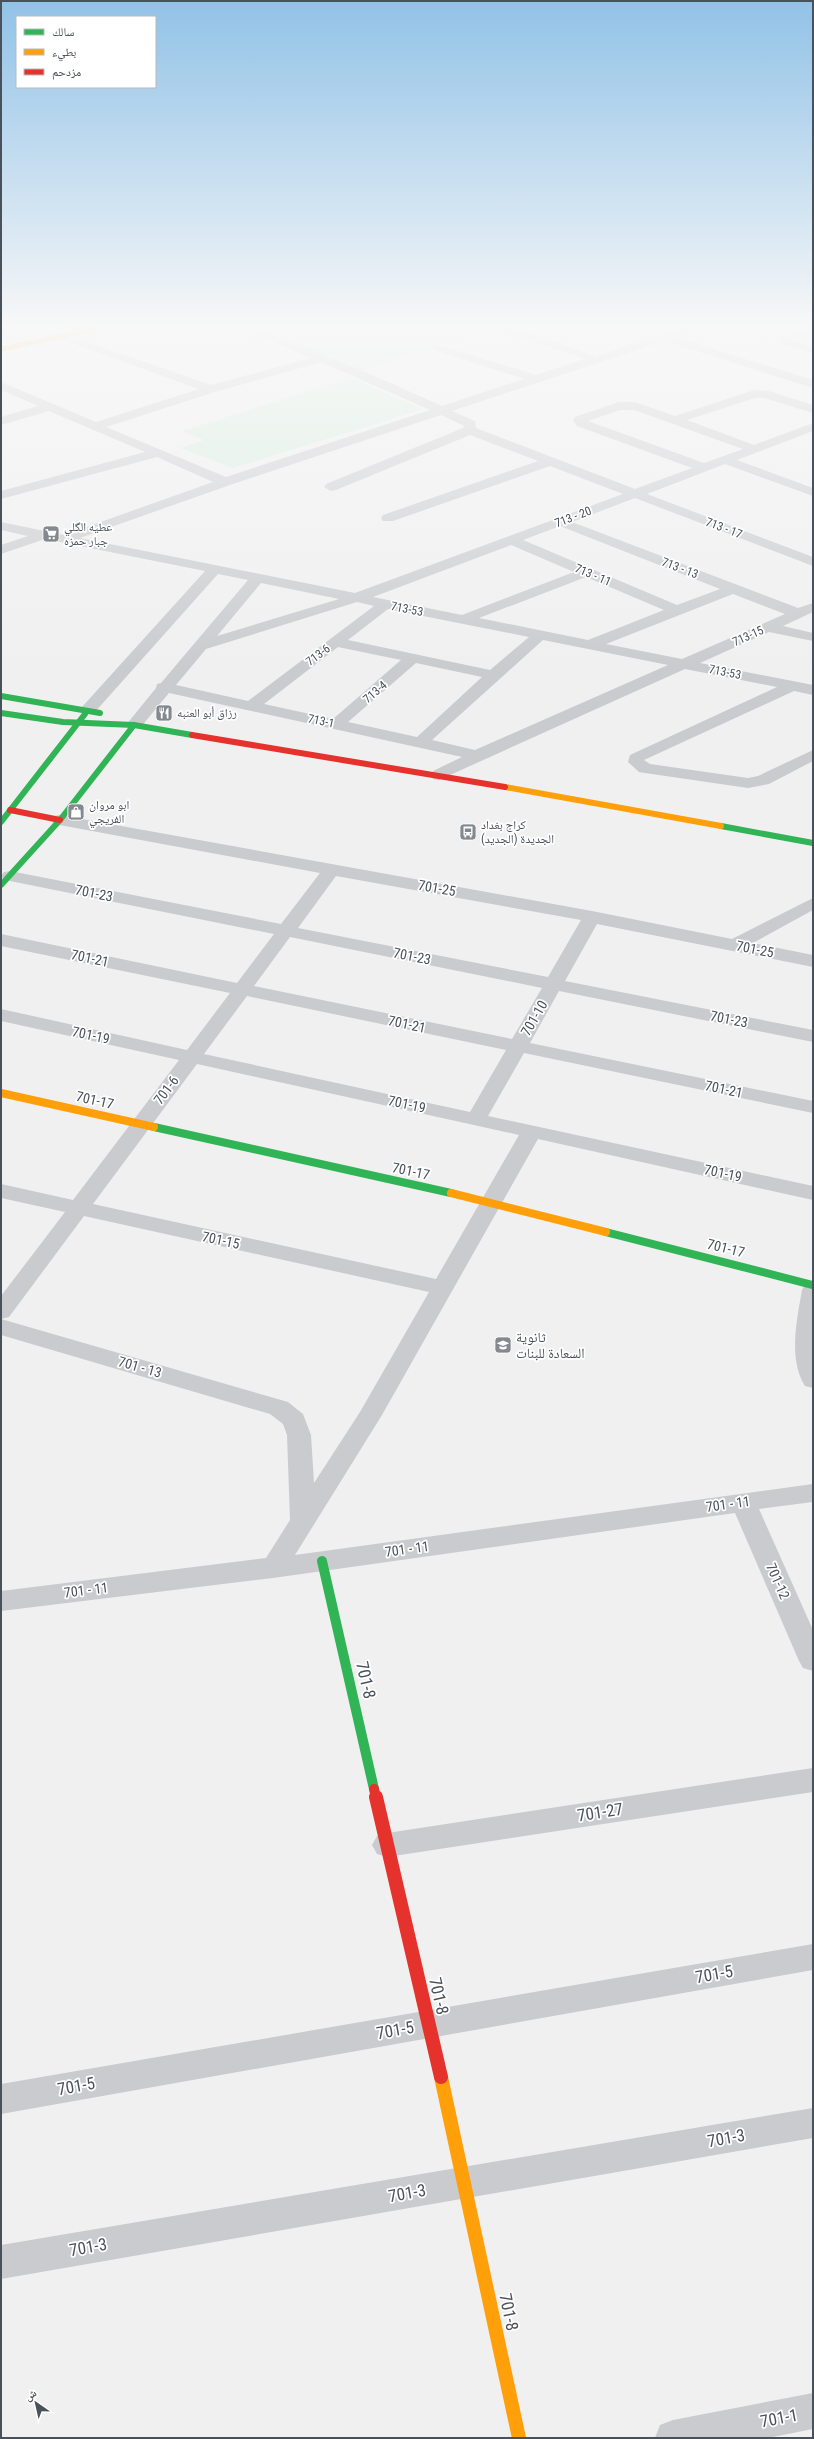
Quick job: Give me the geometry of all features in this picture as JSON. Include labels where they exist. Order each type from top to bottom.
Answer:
[{"type":"street","points":[[130,441],[225,482]]},
{"type":"street","points":[[67,538],[347,441]]},
{"type":"street","points":[[331,487],[446,441]]},
{"type":"street","name":"713 - 17","points":[[498,441],[813,562]]},
{"type":"street","points":[[630,441],[704,468]]},
{"type":"street","points":[[733,441],[755,449]]},
{"type":"street","name":"713 - 20","points":[[199,646],[356,598],[776,441]]},
{"type":"street","points":[[1,496],[158,453]]},
{"type":"street","points":[[725,460],[813,492]]},
{"type":"street","points":[[388,518],[551,461]]},
{"type":"street","name":"713 - 13","points":[[561,522],[798,614]]},
{"type":"street","name":"713-53","points":[[1,526],[67,538],[214,570],[813,690]]},
{"type":"street","points":[[1,550],[45,535]]},
{"type":"street","name":"713 - 11","points":[[511,540],[676,610]]},
{"type":"street","points":[[1,822],[88,710],[214,570]]},
{"type":"street","points":[[461,620],[586,572]]},
{"type":"street","points":[[6,880],[60,820],[163,687],[257,578]]},
{"type":"street","points":[[589,645],[732,589]]},
{"type":"street","name":"713-6","points":[[251,706],[385,604]]},
{"type":"street","name":"713-15","points":[[439,774],[477,755],[813,607]]},
{"type":"street","points":[[768,627],[813,637]]},
{"type":"street","points":[[421,742],[493,675],[540,635]]},
{"type":"street","points":[[337,642],[493,675]]},
{"type":"street","name":"713-4","points":[[337,724],[412,659]]},
{"type":"street","points":[[792,686],[636,758],[636,762],[645,768],[748,784],[763,780],[813,755]]},
{"type":"street","name":"713-1","points":[[163,687],[477,755]]},
{"type":"street","points":[[1,696],[88,710],[134,725]]},
{"type":"street","points":[[1,713],[78,724],[134,725],[439,774],[813,843]]},
{"type":"street","points":[[10,810],[60,820]]},
{"type":"street","name":"701-25","points":[[60,820],[592,917],[813,961]]},
{"type":"street","name":"701-6","points":[[1,1312],[332,869]]},
{"type":"street","name":"701-23","points":[[6,880],[285,931],[813,1036]]},
{"type":"street","points":[[736,946],[813,903]]},
{"type":"street","name":"701-10","points":[[476,1119],[592,917]]},
{"type":"street","name":"701-21","points":[[1,940],[813,1107]]},
{"type":"street","name":"701-19","points":[[1,1015],[813,1193]]},
{"type":"street","name":"701-17","points":[[1,1093],[491,1202],[813,1284]]},
{"type":"street","points":[[273,1568],[370,1415],[532,1131]]},
{"type":"street","name":"701-15","points":[[1,1191],[442,1288]]},
{"type":"street","points":[[813,1290],[807,1330],[808,1366],[813,1380]]},
{"type":"street","name":"701 - 13","points":[[1,1327],[279,1408],[294,1420],[299,1435],[303,1520]]},
{"type":"street","name":"701 - 11","points":[[1,1601],[273,1568],[813,1493]]},
{"type":"street","name":"701-12","points":[[743,1502],[808,1636],[813,1661]]},
{"type":"street","name":"701-8","points":[[322,1561],[465,2183],[519,2438]]},
{"type":"street","name":"701-27","points":[[387,1845],[813,1780]]},
{"type":"street","name":"701-5","points":[[1,2099],[813,1957]]},
{"type":"street","name":"701-3","points":[[1,2262],[813,2123]]},
{"type":"street","name":"701-1","points":[[673,2438],[813,2411]]},
{"type":"green space","points":[[202,441],[321,441],[233,468],[180,448]]},
{"type":"traffic: fast","points":[[1,696],[100,713]]},
{"type":"traffic: fast","points":[[1,713],[63,722],[134,725],[192,735]]},
{"type":"traffic: fast","points":[[1,822],[85,714]]},
{"type":"traffic: fast","points":[[1,885],[60,820],[134,725]]},
{"type":"traffic: fast","points":[[721,826],[813,843]]},
{"type":"traffic: fast","points":[[154,1127],[451,1193]]},
{"type":"traffic: fast","points":[[606,1232],[813,1285]]},
{"type":"traffic: fast","points":[[322,1561],[374,1789]]},
{"type":"traffic: slow","points":[[505,787],[721,826]]},
{"type":"traffic: slow","points":[[1,1093],[154,1127]]},
{"type":"traffic: slow","points":[[451,1193],[606,1232]]},
{"type":"traffic: slow","points":[[441,2077],[519,2438]]},
{"type":"traffic: jam","points":[[192,735],[505,787]]},
{"type":"traffic: jam","points":[[10,810],[60,820]]},
{"type":"traffic: jam","points":[[374,1789],[441,2077]]},
{"type":"place","name":"عطيه الگلي جبار حمزه","points":[[51,534]]},
{"type":"place","name":"رزاق أبو العنبه","points":[[164,713]]},
{"type":"place","name":"ابو مروان الفريجي","points":[[76,812]]},
{"type":"place","name":"كراج بغداد الجديدة (الجديد)","points":[[468,832]]},
{"type":"place","name":"ثانوية السعادة للبنات","points":[[503,1345]]}]
